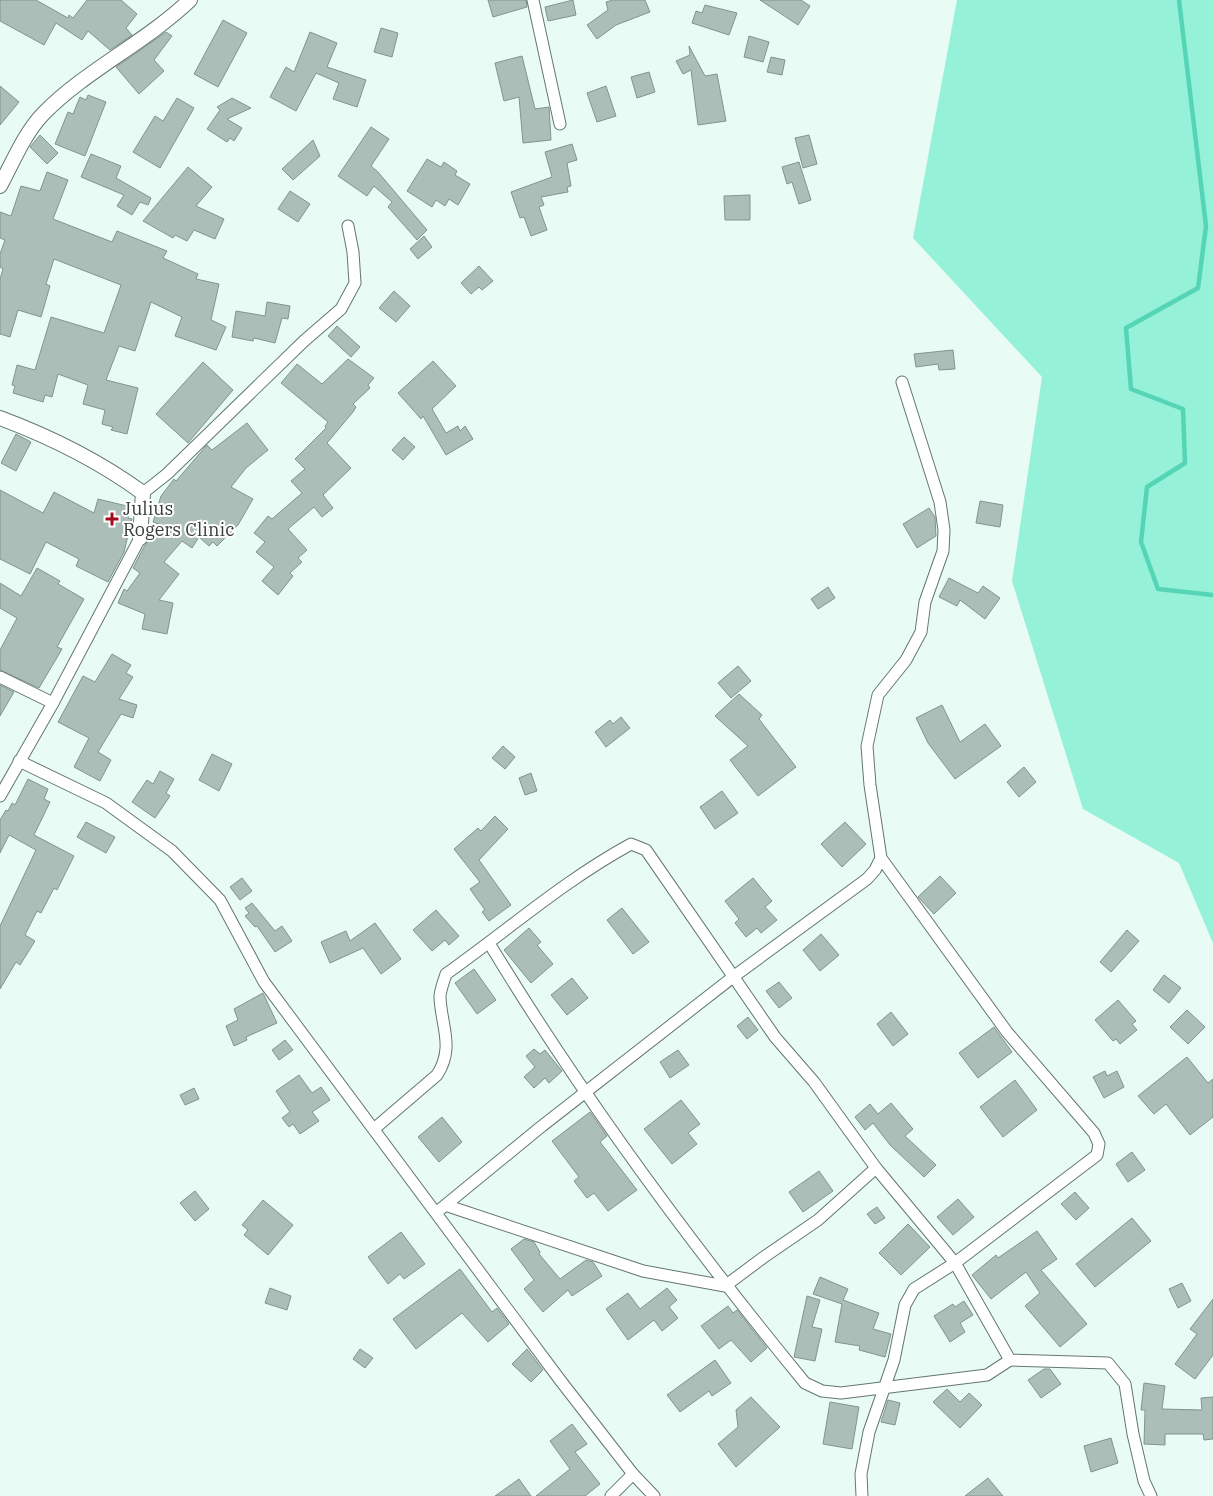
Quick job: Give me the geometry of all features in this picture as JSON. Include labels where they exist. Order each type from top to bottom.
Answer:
[{"type":"street","points":[[0,186],[31,128],[43,114],[72,88],[169,20],[190,0]]},
{"type":"street","points":[[533,0],[560,124]]},
{"type":"street","points":[[0,796],[53,703],[140,538],[143,493],[167,474],[290,354],[341,309],[355,283],[353,252],[348,226]]},
{"type":"street","points":[[862,1496],[860,1474],[869,1432],[894,1360],[905,1305],[914,1290],[955,1262],[1097,1155],[1099,1144],[1094,1133],[1007,1032],[881,858],[870,784],[868,746],[878,696],[906,660],[921,632],[925,602],[943,551],[944,530],[940,502],[902,382]]},
{"type":"street","points":[[0,418],[39,433],[103,466],[143,493]]},
{"type":"street","points":[[0,676],[53,703]]},
{"type":"street","points":[[19,760],[106,803],[172,852],[220,900],[264,982],[437,1212],[560,1380],[633,1474],[654,1496]]},
{"type":"street","points":[[374,1129],[437,1075],[444,1064],[448,1041],[440,995],[446,974],[576,878],[632,844],[646,850],[775,1037],[814,1082],[876,1168],[955,1262],[1010,1360]]},
{"type":"street","points":[[437,1212],[448,1206],[585,1093],[732,977],[867,878],[875,870],[881,858]]},
{"type":"street","points":[[489,943],[534,1018],[656,1195],[725,1286],[805,1383],[822,1391],[841,1393],[885,1386],[987,1375],[1010,1360],[1108,1363],[1125,1384],[1133,1434],[1144,1481],[1151,1496]]},
{"type":"street","points":[[448,1206],[643,1272],[725,1286],[818,1220],[876,1168]]},
{"type":"street","points":[[611,1496],[633,1474]]},
{"type":"green space","points":[[957,0],[1213,0],[1213,943],[1179,863],[1083,809],[1012,581],[1042,377],[913,238]]},
{"type":"building","points":[[0,0],[36,0],[68,18],[69,15],[73,18],[87,0],[121,0],[137,14],[126,28],[132,35],[110,50],[88,31],[82,40],[56,23],[44,45],[0,21]]},
{"type":"building","points":[[488,0],[526,0],[527,7],[493,17]]},
{"type":"building","points":[[573,0],[576,15],[548,21],[545,7]]},
{"type":"building","points":[[613,0],[645,0],[650,12],[616,25],[597,39],[587,25],[608,10],[606,2]]},
{"type":"building","points":[[760,0],[801,0],[810,6],[798,25]]},
{"type":"building","points":[[705,5],[737,13],[729,35],[692,23],[696,11],[702,13]]},
{"type":"building","points":[[223,20],[247,33],[218,87],[194,74]]},
{"type":"building","points":[[381,28],[398,33],[392,57],[374,52]]},
{"type":"building","points":[[166,32],[172,36],[154,60],[164,71],[139,94],[116,67]]},
{"type":"building","points":[[310,32],[337,43],[327,67],[366,80],[357,107],[333,99],[339,83],[316,73],[296,111],[270,97],[286,67],[294,72]]},
{"type":"building","points":[[749,36],[769,42],[763,62],[744,57]]},
{"type":"building","points":[[689,46],[705,76],[717,74],[726,121],[698,125],[691,70],[683,74],[676,61],[690,55]]},
{"type":"building","points":[[522,56],[535,109],[549,107],[551,140],[523,143],[519,97],[504,101],[495,63]]},
{"type":"building","points":[[771,57],[785,60],[782,75],[767,72]]},
{"type":"building","points":[[649,72],[655,92],[637,98],[631,77]]},
{"type":"building","points":[[0,86],[19,102],[0,125]]},
{"type":"building","points":[[606,86],[616,116],[597,122],[587,93]]},
{"type":"building","points":[[88,95],[106,102],[85,156],[55,144],[68,112],[73,114],[80,97],[86,100]]},
{"type":"building","points":[[177,98],[194,108],[160,168],[133,152],[155,116],[163,121]]},
{"type":"building","points":[[232,98],[251,108],[227,119],[242,128],[234,141],[230,138],[227,142],[207,129],[220,110],[217,107]]},
{"type":"building","points":[[371,127],[389,139],[371,166],[427,230],[417,240],[388,207],[392,202],[374,186],[367,196],[338,176]]},
{"type":"building","points":[[40,135],[58,153],[47,164],[30,147]]},
{"type":"building","points":[[809,135],[817,164],[803,168],[795,138]]},
{"type":"building","points":[[313,140],[320,156],[293,180],[282,169]]},
{"type":"building","points":[[572,144],[577,160],[567,163],[571,186],[567,187],[568,192],[541,197],[544,205],[539,207],[547,230],[531,236],[524,217],[520,218],[511,192],[552,177],[545,152]]},
{"type":"building","points":[[91,154],[121,166],[116,178],[151,198],[148,205],[140,202],[132,215],[117,206],[124,195],[81,177]]},
{"type":"building","points":[[427,159],[441,167],[444,162],[457,171],[455,175],[470,184],[458,205],[449,199],[445,206],[436,200],[432,207],[407,191]]},
{"type":"building","points":[[799,162],[811,200],[799,204],[792,182],[787,184],[782,167]]},
{"type":"building","points":[[188,167],[212,187],[196,206],[224,219],[215,239],[194,230],[187,241],[175,235],[173,238],[143,221]]},
{"type":"building","points":[[47,172],[68,180],[53,219],[112,242],[117,231],[167,251],[163,258],[198,274],[196,279],[219,284],[211,320],[226,327],[216,350],[175,336],[182,317],[151,302],[135,351],[119,346],[106,380],[138,388],[127,434],[111,430],[113,427],[102,424],[105,410],[83,404],[88,385],[58,374],[52,397],[45,395],[43,402],[13,393],[15,386],[12,385],[17,365],[35,370],[51,317],[104,333],[121,285],[54,259],[46,284],[50,286],[41,317],[18,310],[10,337],[0,334],[0,279],[3,269],[0,267],[0,254],[5,240],[0,238],[0,212],[11,216],[21,186],[40,191]]},
{"type":"building","points":[[290,191],[310,204],[298,222],[278,209]]},
{"type":"building","points":[[750,195],[750,220],[725,220],[724,196]]},
{"type":"building","points":[[424,236],[432,247],[418,259],[410,249]]},
{"type":"building","points":[[479,266],[493,281],[482,290],[479,287],[471,294],[461,283]]},
{"type":"building","points":[[394,291],[410,306],[396,322],[379,308]]},
{"type":"building","points":[[267,302],[290,306],[288,319],[282,318],[275,343],[254,338],[253,341],[232,337],[236,311],[265,316]]},
{"type":"building","points":[[337,326],[360,347],[351,357],[328,336]]},
{"type":"building","points":[[953,350],[955,369],[939,370],[938,364],[916,367],[914,354]]},
{"type":"building","points":[[348,359],[374,378],[368,385],[370,388],[353,404],[356,407],[353,412],[327,443],[351,468],[323,495],[333,508],[322,517],[314,507],[288,529],[307,550],[298,558],[302,562],[290,573],[293,576],[278,595],[262,581],[274,567],[256,552],[265,542],[254,533],[268,516],[272,519],[302,493],[291,481],[305,469],[295,459],[326,428],[325,426],[328,422],[281,383],[297,364],[322,384]]},
{"type":"building","points":[[433,361],[456,386],[432,409],[446,433],[458,426],[460,431],[465,426],[473,439],[446,455],[423,416],[421,419],[398,393]]},
{"type":"building","points":[[203,362],[233,390],[188,443],[156,414]]},
{"type":"building","points":[[247,423],[268,450],[246,468],[231,487],[253,499],[238,525],[217,546],[213,542],[209,546],[199,537],[192,548],[182,541],[164,562],[179,574],[159,600],[173,603],[167,634],[142,629],[145,614],[118,603],[124,589],[127,591],[140,573],[133,568],[145,545],[161,525],[153,522],[161,496],[174,479],[176,481],[207,445],[212,450]]},
{"type":"building","points":[[16,434],[31,442],[16,471],[1,463]]},
{"type":"building","points":[[404,437],[415,447],[403,460],[392,450]]},
{"type":"building","points":[[0,490],[43,513],[54,492],[94,513],[98,499],[131,507],[128,518],[132,519],[124,552],[108,582],[76,566],[79,559],[46,542],[30,574],[0,559]]},
{"type":"building","points":[[980,501],[1003,505],[1000,527],[976,523]]},
{"type":"building","points":[[929,508],[935,517],[936,536],[917,548],[903,524]]},
{"type":"building","points":[[37,568],[60,581],[58,584],[84,599],[57,647],[62,649],[39,688],[0,670],[0,650],[17,618],[0,608],[0,583],[21,596]]},
{"type":"building","points":[[949,578],[978,593],[983,586],[1000,598],[985,619],[960,600],[957,606],[939,597]]},
{"type":"building","points":[[828,587],[835,598],[818,609],[811,599]]},
{"type":"building","points":[[112,654],[131,665],[126,673],[133,677],[119,699],[137,705],[133,718],[121,714],[98,752],[111,760],[100,781],[74,767],[89,738],[58,722],[83,676],[95,682]]},
{"type":"building","points":[[738,666],[751,681],[731,698],[718,683]]},
{"type":"building","points":[[0,685],[14,692],[0,716]]},
{"type":"building","points":[[739,694],[762,715],[759,719],[796,767],[758,796],[730,760],[748,746],[715,716]]},
{"type":"building","points":[[942,705],[960,742],[985,724],[1001,746],[955,779],[928,743],[916,718]]},
{"type":"building","points":[[621,717],[630,728],[606,747],[595,732],[610,720],[613,724]]},
{"type":"building","points":[[503,746],[515,757],[505,769],[492,758]]},
{"type":"building","points":[[212,754],[232,764],[219,791],[199,780]]},
{"type":"building","points":[[1024,767],[1036,782],[1019,797],[1007,782]]},
{"type":"building","points":[[160,771],[174,779],[166,793],[170,796],[155,818],[132,802],[147,780],[153,784]]},
{"type":"building","points":[[531,773],[537,791],[525,795],[519,778]]},
{"type":"building","points":[[28,779],[48,789],[44,799],[50,802],[34,835],[74,856],[57,890],[54,888],[41,913],[37,911],[25,935],[35,941],[20,965],[16,962],[0,989],[0,926],[36,850],[9,835],[0,853],[0,820],[12,803],[15,805]]},
{"type":"building","points":[[722,791],[738,813],[715,829],[700,807]]},
{"type":"building","points":[[495,816],[508,829],[479,860],[511,905],[489,921],[482,912],[485,910],[470,889],[480,882],[454,849],[478,828],[481,831]]},
{"type":"building","points":[[86,822],[115,837],[106,853],[77,837]]},
{"type":"building","points":[[845,822],[866,844],[842,867],[821,844]]},
{"type":"building","points":[[940,876],[956,893],[934,914],[918,897]]},
{"type":"building","points":[[242,878],[252,891],[240,900],[230,887]]},
{"type":"building","points":[[753,878],[772,901],[765,907],[777,920],[761,933],[757,928],[746,937],[735,923],[739,919],[725,901]]},
{"type":"building","points":[[252,903],[275,931],[282,926],[292,941],[275,952],[257,926],[255,927],[245,916],[249,913],[245,908]]},
{"type":"building","points":[[622,908],[649,942],[633,954],[607,920]]},
{"type":"building","points":[[436,910],[459,936],[449,945],[445,940],[432,951],[413,930]]},
{"type":"building","points":[[375,923],[401,959],[381,974],[363,948],[330,963],[321,942],[346,931],[350,941]]},
{"type":"building","points":[[529,928],[541,942],[537,945],[553,964],[531,983],[504,950]]},
{"type":"building","points":[[1127,930],[1139,941],[1111,972],[1100,962]]},
{"type":"building","points":[[821,934],[839,955],[820,971],[803,950]]},
{"type":"building","points":[[474,969],[496,1000],[477,1014],[455,983]]},
{"type":"building","points":[[1164,975],[1181,988],[1169,1003],[1153,990]]},
{"type":"building","points":[[572,978],[588,998],[567,1015],[551,995]]},
{"type":"building","points":[[779,982],[792,998],[779,1008],[766,991]]},
{"type":"building","points":[[263,993],[277,1023],[246,1037],[247,1040],[234,1046],[226,1026],[238,1020],[234,1009]]},
{"type":"building","points":[[1118,1000],[1136,1021],[1132,1024],[1137,1030],[1120,1044],[1116,1039],[1113,1041],[1095,1020]]},
{"type":"building","points":[[1187,1010],[1205,1027],[1188,1044],[1170,1027]]},
{"type":"building","points":[[891,1012],[908,1034],[893,1046],[877,1024]]},
{"type":"building","points":[[748,1017],[758,1030],[747,1039],[737,1026]]},
{"type":"building","points":[[994,1027],[1012,1052],[978,1078],[959,1053]]},
{"type":"building","points":[[285,1040],[293,1050],[279,1060],[272,1050]]},
{"type":"building","points":[[534,1049],[540,1054],[545,1050],[562,1071],[549,1083],[545,1078],[534,1088],[524,1077],[535,1067],[526,1056]]},
{"type":"building","points":[[678,1050],[689,1065],[670,1078],[660,1062]]},
{"type":"building","points":[[1187,1057],[1208,1083],[1213,1079],[1213,1117],[1190,1135],[1166,1104],[1154,1114],[1138,1096]]},
{"type":"building","points":[[1105,1071],[1107,1076],[1117,1071],[1124,1087],[1104,1098],[1093,1077]]},
{"type":"building","points":[[299,1075],[312,1093],[321,1087],[330,1100],[312,1112],[319,1121],[300,1134],[293,1124],[289,1127],[282,1118],[290,1112],[276,1091]]},
{"type":"building","points":[[1015,1080],[1037,1110],[1003,1137],[980,1107]]},
{"type":"building","points":[[194,1088],[199,1099],[185,1105],[180,1095]]},
{"type":"building","points":[[681,1100],[700,1124],[688,1133],[697,1144],[672,1164],[644,1129]]},
{"type":"building","points":[[891,1103],[913,1129],[905,1136],[936,1165],[924,1177],[890,1145],[873,1123],[865,1130],[855,1117],[870,1104],[878,1114]]},
{"type":"building","points":[[590,1112],[607,1136],[600,1142],[637,1190],[608,1211],[594,1193],[587,1198],[574,1181],[579,1177],[552,1141]]},
{"type":"building","points":[[442,1117],[462,1142],[439,1162],[418,1137]]},
{"type":"building","points":[[1132,1152],[1145,1170],[1128,1182],[1116,1164]]},
{"type":"building","points":[[819,1171],[833,1191],[803,1212],[789,1192]]},
{"type":"building","points":[[195,1191],[209,1209],[195,1221],[180,1203]]},
{"type":"building","points":[[1075,1192],[1089,1208],[1076,1220],[1061,1204]]},
{"type":"building","points":[[958,1199],[974,1217],[953,1235],[937,1217]]},
{"type":"building","points":[[263,1200],[293,1225],[268,1255],[244,1235],[248,1230],[242,1225]]},
{"type":"building","points":[[877,1207],[885,1218],[875,1224],[867,1214]]},
{"type":"building","points":[[1132,1218],[1151,1241],[1095,1287],[1076,1264]]},
{"type":"building","points":[[908,1224],[930,1247],[901,1275],[879,1253]]},
{"type":"building","points":[[1037,1231],[1057,1259],[1041,1270],[1087,1324],[1060,1347],[1025,1306],[1040,1293],[1026,1272],[991,1299],[972,1275],[996,1255],[998,1258]]},
{"type":"building","points":[[401,1232],[425,1264],[404,1279],[400,1274],[388,1284],[368,1257]]},
{"type":"building","points":[[524,1239],[534,1242],[540,1252],[539,1254],[560,1279],[586,1260],[593,1262],[602,1276],[572,1296],[568,1290],[543,1312],[524,1289],[534,1280],[511,1249]]},
{"type":"building","points":[[460,1269],[492,1312],[497,1308],[509,1324],[488,1342],[462,1313],[416,1349],[393,1319]]},
{"type":"building","points":[[820,1277],[848,1289],[843,1300],[879,1313],[873,1329],[891,1334],[885,1357],[859,1350],[860,1346],[835,1342],[842,1304],[813,1294]]},
{"type":"building","points":[[1182,1283],[1191,1301],[1178,1308],[1169,1289]]},
{"type":"building","points":[[270,1288],[291,1296],[287,1310],[265,1303]]},
{"type":"building","points":[[667,1288],[677,1300],[669,1307],[678,1318],[662,1331],[654,1320],[628,1340],[606,1309],[628,1293],[640,1309]]},
{"type":"building","points":[[807,1296],[820,1300],[812,1327],[822,1329],[815,1361],[794,1357]]},
{"type":"building","points":[[1213,1299],[1213,1355],[1195,1379],[1175,1364],[1197,1334],[1190,1329]]},
{"type":"building","points":[[964,1301],[973,1315],[960,1323],[965,1332],[950,1342],[934,1316],[953,1304],[955,1307]]},
{"type":"building","points":[[728,1306],[733,1313],[737,1310],[767,1348],[751,1362],[731,1340],[719,1349],[701,1326]]},
{"type":"building","points":[[360,1349],[373,1358],[365,1368],[353,1359]]},
{"type":"building","points":[[527,1349],[543,1370],[531,1382],[512,1364]]},
{"type":"building","points":[[715,1360],[731,1383],[712,1396],[709,1391],[680,1412],[667,1395]]},
{"type":"building","points":[[1044,1369],[1050,1369],[1061,1384],[1041,1398],[1028,1380]]},
{"type":"building","points":[[1144,1383],[1165,1386],[1162,1409],[1202,1410],[1201,1398],[1213,1397],[1213,1439],[1204,1440],[1203,1434],[1165,1434],[1165,1445],[1144,1444],[1145,1410],[1141,1410]]},
{"type":"building","points":[[947,1389],[960,1402],[969,1393],[982,1405],[960,1428],[933,1402]]},
{"type":"building","points":[[751,1397],[780,1427],[736,1467],[718,1444],[738,1427],[736,1410]]},
{"type":"building","points":[[888,1400],[900,1403],[895,1425],[881,1422]]},
{"type":"building","points":[[830,1402],[859,1407],[852,1449],[823,1444]]},
{"type":"building","points":[[572,1424],[587,1444],[575,1452],[600,1484],[585,1496],[536,1496],[570,1469],[550,1441]]},
{"type":"building","points":[[1111,1438],[1118,1463],[1091,1472],[1084,1446]]},
{"type":"building","points":[[988,1478],[1003,1496],[965,1496]]},
{"type":"building","points":[[519,1479],[531,1496],[495,1496]]},
{"type":"waterway","points":[[1179,0],[1206,226],[1198,288],[1126,328],[1131,389],[1183,409],[1185,463],[1147,487],[1141,542],[1158,589],[1213,595]]},
{"type":"place","name":"Julius Rogers Clinic","points":[[112,519]]}]
